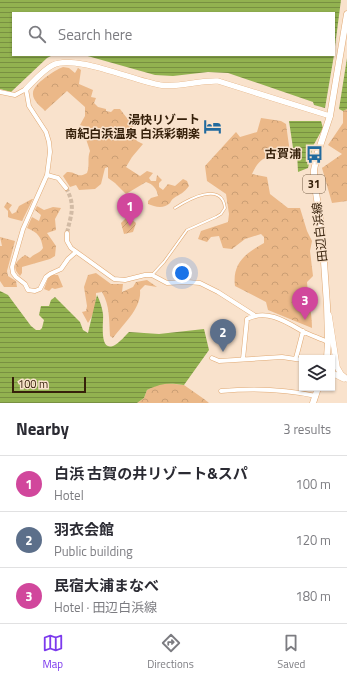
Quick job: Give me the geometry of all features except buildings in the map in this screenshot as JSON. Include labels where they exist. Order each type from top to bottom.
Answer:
[{"type":"main road","name":"田辺白浜線","points":[[327,355],[327,305],[322,233],[314,170],[317,155],[330,116],[347,14]]},
{"type":"main road","points":[[313,403],[317,391]]},
{"type":"street","points":[[0,92],[15,95],[26,89],[54,65],[66,62],[86,64],[146,82],[162,85],[177,85],[205,80],[218,81],[330,116]]},
{"type":"street","points":[[26,89],[29,106],[46,132],[50,152],[47,175],[23,229],[12,267],[16,277],[28,290],[35,291],[40,289],[46,277],[61,269],[68,259],[76,252]]},
{"type":"street","points":[[47,175],[58,178],[66,188]]},
{"type":"street","points":[[67,234],[71,248],[114,279],[125,280],[145,275],[152,275],[167,283],[200,283],[218,292],[254,315]]},
{"type":"street","points":[[327,305],[332,328],[337,367],[347,380]]},
{"type":"street","points":[[242,359],[247,319],[254,315],[269,315],[284,320],[303,332],[328,342]]},
{"type":"street","points":[[296,358],[303,332]]},
{"type":"street","points":[[212,358],[219,362],[282,357],[299,359]]},
{"type":"street","points":[[335,374],[347,380]]},
{"type":"street","points":[[221,391],[270,389],[294,391],[316,396]]},
{"type":"lane","points":[[152,275],[164,262],[187,230],[216,217],[221,214],[225,208],[224,201],[220,195],[215,193],[199,196],[175,208]]},
{"type":"green space","points":[[63,67],[69,68],[75,73],[78,68],[81,70],[79,84],[93,90],[91,97],[96,98],[94,103],[98,107],[106,109],[106,111],[111,112],[114,109],[120,109],[133,126],[131,130],[137,141],[143,144],[126,167],[140,176],[147,171],[153,173],[149,178],[151,181],[156,181],[157,175],[162,180],[159,183],[159,187],[163,190],[168,184],[175,186],[183,179],[187,181],[189,186],[168,205],[159,207],[148,204],[148,201],[151,198],[158,196],[153,185],[146,182],[126,194],[108,178],[108,167],[105,168],[101,184],[95,189],[79,190],[76,185],[70,187],[63,176],[67,172],[84,175],[88,170],[90,151],[86,139],[90,133],[89,128],[80,125],[85,116],[85,107],[67,91],[45,111],[37,103],[33,96],[34,89],[40,82],[50,74]]},
{"type":"green space","points":[[347,109],[347,201],[332,203],[322,168],[342,154],[328,145],[343,123],[343,111]]},
{"type":"green space","points":[[261,118],[281,121],[286,124],[290,153],[263,159],[255,167],[252,174],[267,177],[270,194],[288,208],[300,208],[307,231],[312,241],[310,251],[313,276],[307,282],[312,328],[268,310],[266,302],[235,286],[238,265],[246,255],[264,243],[264,237],[261,234],[245,239],[232,249],[223,248],[219,236],[211,237],[207,242],[198,239],[201,231],[228,222],[229,214],[226,194],[207,181],[205,166],[236,132],[240,137],[257,132]]},
{"type":"green space","points":[[32,199],[22,221],[8,217],[8,211],[4,207],[7,202],[12,205],[9,209],[12,214],[16,212],[19,206]]},
{"type":"green space","points":[[37,206],[44,210],[53,207],[61,208],[55,219],[56,230],[47,233],[56,246],[55,256],[50,259],[22,267],[22,273],[20,276],[15,267],[17,262],[25,255],[30,258],[43,248],[38,235],[27,228],[32,217],[39,221],[41,215],[35,210]]},
{"type":"green space","points":[[128,216],[136,223],[133,232],[124,234],[121,223]]},
{"type":"green space","points":[[0,237],[15,241],[7,271],[8,276],[16,281],[17,287],[4,287],[0,281],[0,246],[2,246]]},
{"type":"green space","points":[[96,273],[111,284],[123,284],[122,292],[133,287],[136,282],[147,280],[157,287],[145,285],[140,290],[140,297],[135,309],[113,338],[110,336],[108,308],[102,292],[96,293],[95,308],[88,323],[82,312],[86,311],[87,306],[84,287],[88,275]]},
{"type":"green space","points":[[52,275],[58,275],[63,287],[55,289],[52,288],[49,291],[44,289],[48,278]]},
{"type":"green space","points":[[166,383],[184,385],[209,403],[137,403],[144,398],[147,390],[159,384]]},
{"type":"shaded area","points":[[0,0],[341,0],[335,46],[335,12],[12,12],[12,56],[51,56],[11,92],[0,89]]},
{"type":"shaded area","points":[[88,56],[334,56],[325,108],[314,105],[313,102],[228,73],[208,72],[173,76],[155,75]]},
{"type":"shaded area","points":[[347,58],[347,109],[343,111],[339,109]]},
{"type":"shaded area","points":[[289,121],[321,121],[323,128],[313,146],[308,168],[298,172],[297,152],[293,148]]},
{"type":"shaded area","points":[[0,291],[8,295],[31,326],[36,330],[40,330],[42,328],[44,320],[39,315],[41,306],[49,306],[51,300],[55,297],[80,322],[83,330],[88,333],[97,295],[103,311],[103,335],[106,345],[115,345],[129,332],[159,334],[204,329],[209,350],[184,385],[165,384],[152,388],[147,390],[144,398],[137,403],[0,403]]},
{"type":"tunnel","points":[[66,188],[72,205],[67,233]]},
{"type":"place","name":"湯快リゾート 南紀白浜温泉 白浜彩朝楽","points":[[213,127]]},
{"type":"place","name":"古賀浦","points":[[314,154]]},
{"type":"place","name":"白浜 古賀の井リゾート&スパ","points":[[130,226]]},
{"type":"place","name":"民宿大浦まなべ","points":[[305,320]]},
{"type":"place","name":"羽衣会館","points":[[223,352]]}]
